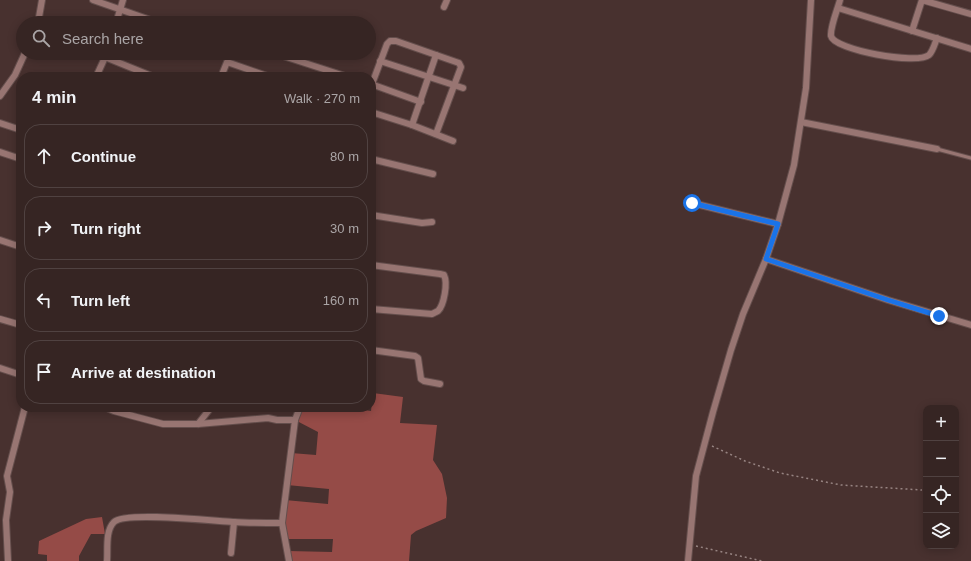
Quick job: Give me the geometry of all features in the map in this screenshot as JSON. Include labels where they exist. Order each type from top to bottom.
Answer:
[{"type":"street","points":[[39,16],[42,0]]},
{"type":"street","points":[[94,0],[140,16]]},
{"type":"street","points":[[118,16],[123,0]]},
{"type":"street","points":[[444,7],[447,0]]},
{"type":"street","points":[[688,561],[691,544],[696,476],[704,443],[731,350],[743,314],[766,259],[778,224],[794,165],[806,88],[811,0]]},
{"type":"street","points":[[840,0],[831,36],[834,42],[847,48],[892,57],[908,59],[923,58],[928,56],[931,52],[936,38]]},
{"type":"street","points":[[912,31],[922,0],[971,14]]},
{"type":"street","points":[[838,8],[971,49]]},
{"type":"street","points":[[376,72],[387,44],[390,41],[396,41],[461,65],[436,134]]},
{"type":"street","points":[[412,125],[436,55]]},
{"type":"street","points":[[19,72],[23,60]]},
{"type":"street","points":[[98,72],[104,60]]},
{"type":"street","points":[[117,60],[143,72]]},
{"type":"street","points":[[292,60],[324,72]]},
{"type":"street","points":[[380,61],[463,88]]},
{"type":"street","points":[[223,72],[227,62],[256,72]]},
{"type":"street","points":[[0,96],[16,79]]},
{"type":"street","points":[[376,86],[420,102]]},
{"type":"street","points":[[376,114],[454,140]]},
{"type":"street","points":[[801,122],[937,149]]},
{"type":"street","points":[[0,123],[16,128]]},
{"type":"street","points":[[0,152],[16,157]]},
{"type":"street","points":[[376,161],[433,174]]},
{"type":"street","points":[[692,203],[778,224]]},
{"type":"street","points":[[376,216],[422,223],[432,222]]},
{"type":"street","points":[[0,240],[16,245]]},
{"type":"street","points":[[766,259],[888,300],[971,325]]},
{"type":"street","points":[[376,266],[440,274],[447,280],[441,304],[436,312],[432,314],[376,309]]},
{"type":"street","points":[[0,319],[16,324]]},
{"type":"street","points":[[376,351],[415,356],[418,358],[421,378],[424,381],[440,384]]},
{"type":"street","points":[[0,368],[16,373]]},
{"type":"street","points":[[0,560],[8,560],[6,520],[10,492],[7,476],[24,412]]},
{"type":"street","points":[[125,412],[164,424],[198,424],[268,418],[277,420],[295,420]]},
{"type":"street","points":[[198,424],[207,412]]},
{"type":"street","points":[[289,561],[282,523],[295,420],[298,412]]},
{"type":"street","points":[[107,561],[109,532],[114,522],[119,519],[149,517],[282,523]]},
{"type":"street","points":[[231,553],[234,522]]},
{"type":"lane","points":[[937,149],[971,158]]},
{"type":"path","points":[[704,443],[780,474],[841,485],[922,490]]},
{"type":"path","points":[[691,544],[762,561]]},
{"type":"shaded area","points":[[376,393],[403,397],[400,423],[437,425],[433,460],[442,474],[447,498],[446,518],[416,531],[411,535],[409,561],[289,561],[288,551],[332,552],[333,539],[285,539],[282,523],[285,500],[328,504],[329,489],[287,485],[291,453],[316,455],[318,432],[295,420],[298,412],[376,412]]},
{"type":"shaded area","points":[[102,517],[105,534],[91,534],[79,556],[79,561],[47,561],[47,555],[38,554],[39,541],[86,519]]},
{"type":"route","points":[[692,203],[778,224],[766,259],[939,316]]}]
